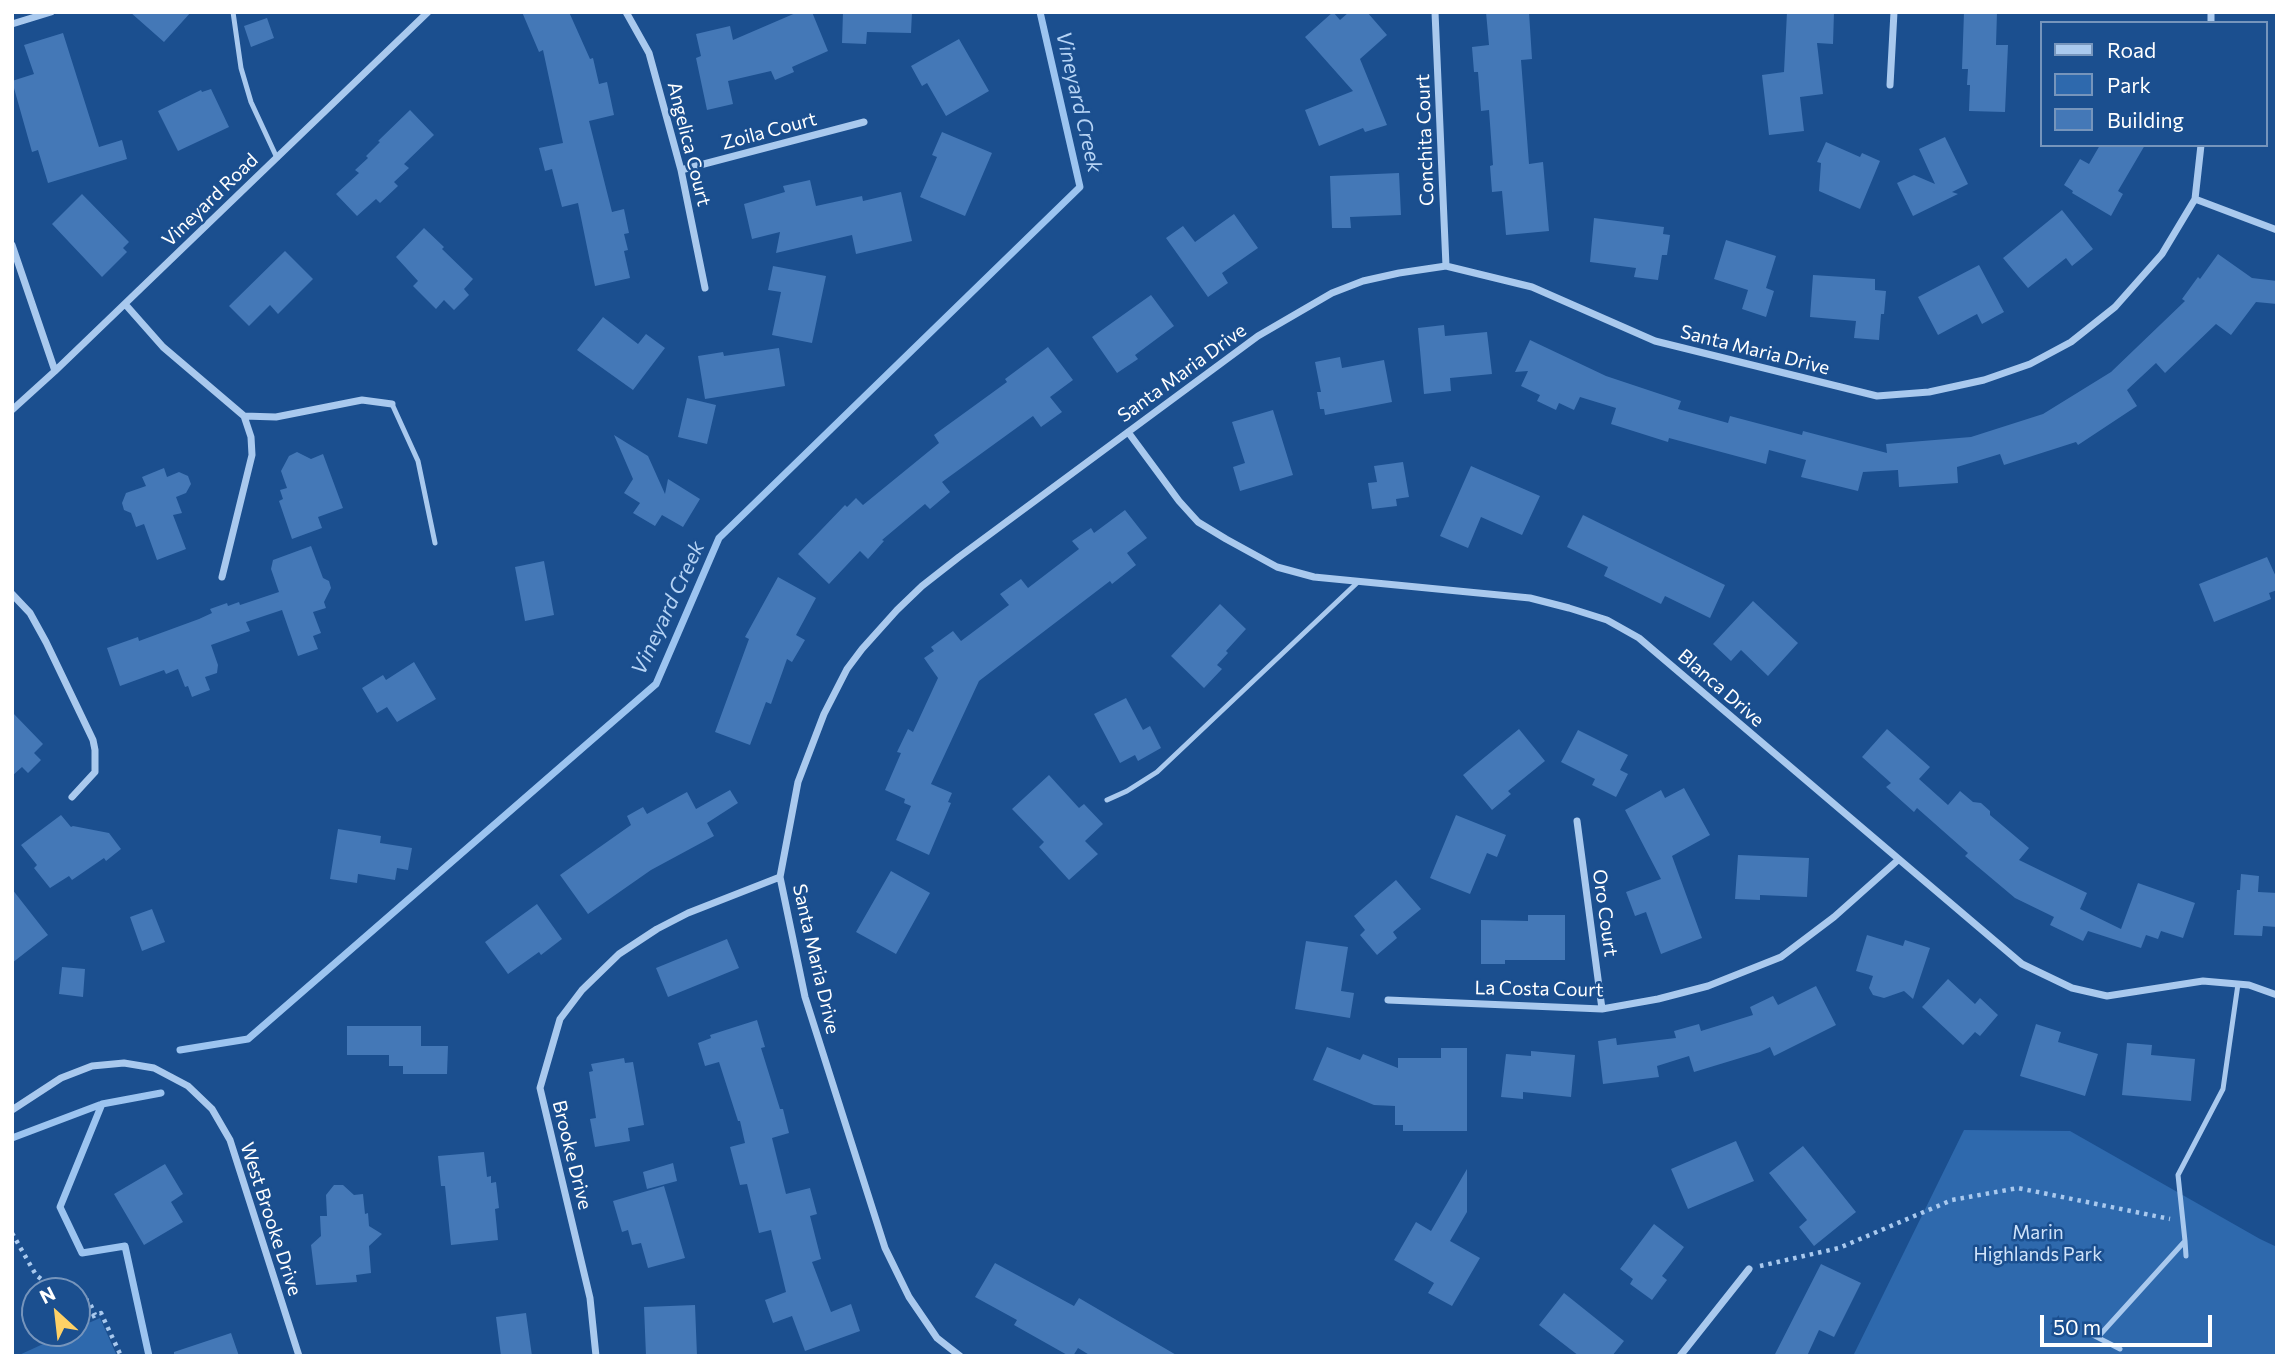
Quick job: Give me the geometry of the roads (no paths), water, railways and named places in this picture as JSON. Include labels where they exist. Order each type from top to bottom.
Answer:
[{"type":"street","points":[[12,24],[51,12]]},
{"type":"street","name":"Vineyard Road","points":[[12,410],[428,12]]},
{"type":"street","name":"Angelica Court","points":[[626,12],[649,53],[681,170],[705,288]]},
{"type":"street","name":"Conchita Court","points":[[1435,12],[1446,265]]},
{"type":"street","points":[[1890,85],[1894,12]]},
{"type":"street","name":"Zoila Court","points":[[681,170],[864,122]]},
{"type":"street","name":"Santa Maria Drive","points":[[960,1356],[937,1338],[916,1307],[885,1248],[805,998],[780,877],[798,782],[835,689],[862,649],[922,586],[1258,336],[1332,293],[1375,278],[1446,265],[1532,287],[1655,341],[1877,396],[1929,392],[1984,380],[2031,364],[2071,342],[2115,307],[2162,254],[2195,199],[2201,147]]},
{"type":"street","points":[[2195,199],[2277,230]]},
{"type":"street","points":[[12,245],[55,371]]},
{"type":"street","points":[[125,304],[163,347],[244,416],[251,437],[252,455],[222,577]]},
{"type":"street","points":[[244,416],[276,417],[362,400],[392,404]]},
{"type":"street","name":"Blanca Drive","points":[[1128,432],[1198,522],[1278,567],[1314,577],[1530,598],[1607,621],[1639,638],[2022,964],[2072,988],[2107,996],[2203,981],[2249,985],[2277,995]]},
{"type":"street","points":[[12,594],[30,613],[46,642],[96,750],[95,772],[72,797]]},
{"type":"street","name":"Oro Court","points":[[1577,821],[1602,1009]]},
{"type":"street","name":"La Costa Court","points":[[1388,1000],[1602,1009],[1658,999],[1708,986],[1781,957],[1835,917],[1898,860]]},
{"type":"street","name":"Brooke Drive","points":[[596,1356],[590,1298],[540,1088],[560,1018],[582,990],[619,954],[657,929],[688,913],[780,877]]},
{"type":"street","name":"West Brooke Drive","points":[[12,1110],[61,1078],[92,1066],[124,1063],[154,1068],[188,1086],[212,1110],[230,1140],[299,1356]]},
{"type":"street","points":[[1681,1356],[1749,1269]]},
{"type":"lane","points":[[233,12],[241,68],[251,102],[277,158]]},
{"type":"lane","points":[[392,404],[418,461],[435,543]]},
{"type":"lane","points":[[1107,800],[1157,772],[1359,581]]},
{"type":"lane","points":[[2186,1256],[2178,1175],[2223,1089],[2238,984]]},
{"type":"lane","points":[[2098,1337],[2185,1241]]},
{"type":"lane","points":[[2085,1331],[2120,1349]]},
{"type":"waterway","name":"Vineyard Creek","points":[[180,1050],[248,1039],[656,684],[719,538],[1080,187],[1040,12]]},
{"type":"waterway","name":"Vineyard Creek","points":[[12,1138],[102,1104],[161,1093]]},
{"type":"waterway","points":[[102,1104],[60,1207],[82,1253],[125,1246],[149,1356]]},
{"type":"park label","name":"Marin Highlands Park","points":[[2038,1244]]}]
